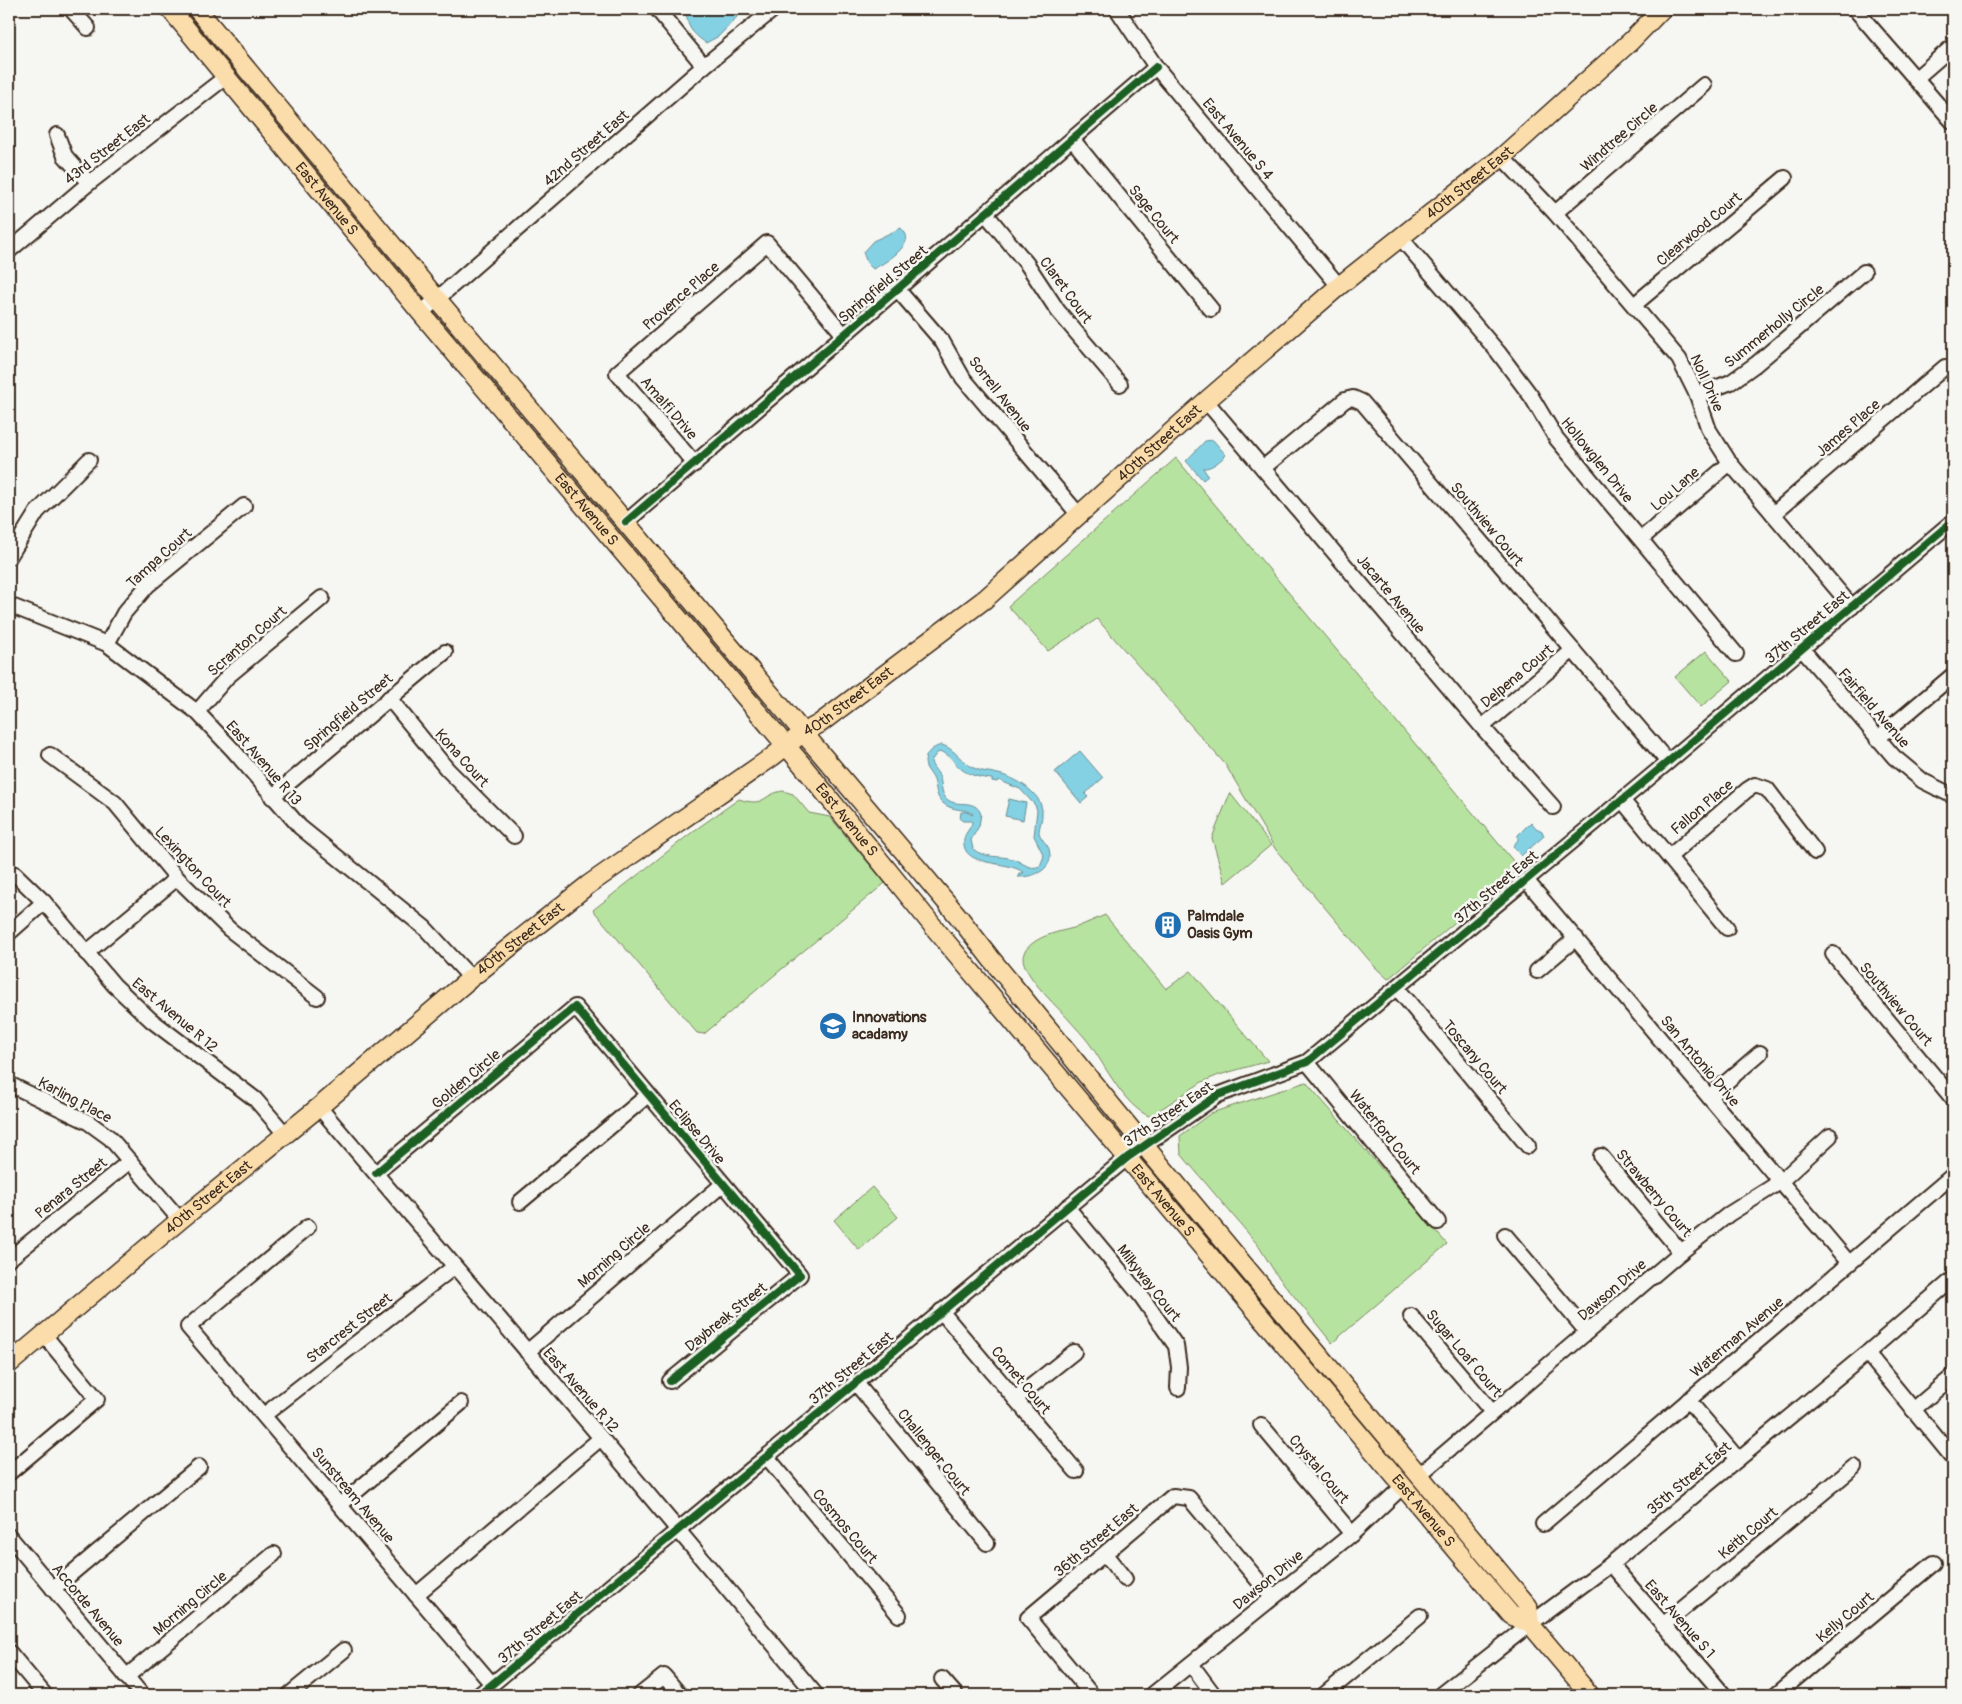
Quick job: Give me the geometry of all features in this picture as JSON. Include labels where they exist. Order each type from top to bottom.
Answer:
[{"type":"main road","name":"East Avenue S","points":[[170,9],[421,313],[785,746],[1402,1487],[1511,1615],[1530,1624],[1590,1695]]},
{"type":"main road","name":"East Avenue S","points":[[197,9],[437,298],[958,916],[992,960],[1528,1606],[1530,1624]]},
{"type":"main road","name":"40th Street East","points":[[9,1364],[180,1220],[286,1135],[471,978],[588,885],[804,732],[819,724],[957,621],[1021,568],[1206,400],[1339,286],[1502,157],[1631,41],[1662,9]]},
{"type":"street","points":[[71,9],[88,28]]},
{"type":"street","points":[[657,9],[704,66]]},
{"type":"street","name":"42nd Street East","points":[[421,313],[704,66],[774,9]]},
{"type":"street","name":"East Avenue S 4","points":[[1117,9],[1156,67],[1339,286]]},
{"type":"street","points":[[1855,9],[1953,122]]},
{"type":"street","points":[[1915,78],[1953,46]]},
{"type":"street","name":"Springfield Street","points":[[626,522],[1156,67]]},
{"type":"street","name":"43rd Street East","points":[[9,251],[89,184],[227,76]]},
{"type":"street","name":"Windtree Circle","points":[[1554,213],[1704,86]]},
{"type":"street","points":[[56,135],[65,156],[89,184]]},
{"type":"street","name":"Sage Court","points":[[1072,139],[1211,309]]},
{"type":"street","name":"Noll Drive","points":[[1502,157],[1554,213],[1679,359],[1697,395],[1709,430],[1730,463],[1852,607]]},
{"type":"street","name":"Clearwood Court","points":[[1634,305],[1785,178]]},
{"type":"street","name":"Claret Court","points":[[986,214],[1027,264],[1058,311],[1120,384]]},
{"type":"street","name":"Hollowglen Drive","points":[[1400,237],[1498,352],[1531,396],[1556,438],[1736,654]]},
{"type":"street","name":"Provence Place","points":[[617,373],[767,243],[844,335]]},
{"type":"street","name":"Summerholly Circle","points":[[1697,395],[1731,382],[1756,364],[1864,272]]},
{"type":"street","name":"Sorrell Avenue","points":[[898,290],[942,341],[963,378],[1079,515]]},
{"type":"street","name":"James Place","points":[[1773,514],[1945,367]]},
{"type":"street","name":"Amalfi Drive","points":[[617,373],[695,464]]},
{"type":"street","name":"Southview Court","points":[[1263,468],[1345,400],[1353,398],[1362,402],[1668,762]]},
{"type":"street","name":"Jacarte Avenue","points":[[1206,400],[1482,727],[1552,807]]},
{"type":"street","points":[[9,557],[37,512],[89,460]]},
{"type":"street","name":"Lou Lane","points":[[1641,540],[1730,463]]},
{"type":"street","name":"Tampa Court","points":[[107,644],[124,614],[148,585],[244,506]]},
{"type":"street","name":"37th Street East","points":[[479,1695],[1128,1157],[1218,1094],[1307,1062],[1802,650],[1953,521]]},
{"type":"street","name":"Scranton Court","points":[[197,712],[228,676],[322,598]]},
{"type":"street","name":"East Avenue R 13","points":[[9,605],[107,644],[197,712],[300,827],[425,928],[471,978]]},
{"type":"street","name":"Delpena Court","points":[[1482,727],[1573,650]]},
{"type":"street","name":"Fairfield Avenue","points":[[1802,650],[1894,757],[1923,781],[1953,796]]},
{"type":"street","name":"Springfield Street","points":[[272,797],[445,652]]},
{"type":"street","points":[[1877,739],[1953,675]]},
{"type":"street","name":"Kona Court","points":[[389,698],[447,768],[514,836]]},
{"type":"street","name":"Lexington Court","points":[[50,755],[115,803],[177,878],[229,929],[316,997]]},
{"type":"street","name":"Fallon Place","points":[[1668,857],[1755,785],[1767,789],[1815,852]]},
{"type":"street","points":[[1622,800],[1727,928]]},
{"type":"street","name":"East Avenue R 12","points":[[9,872],[15,874],[44,902],[114,985],[150,1020],[255,1099],[286,1135]]},
{"type":"street","points":[[86,953],[177,878]]},
{"type":"street","name":"San Antonio Drive","points":[[1526,880],[1849,1263]]},
{"type":"street","points":[[9,933],[44,902]]},
{"type":"street","points":[[1538,971],[1576,938]]},
{"type":"street","name":"Southview Court","points":[[1833,954],[1953,1098]]},
{"type":"street","name":"Toscany Court","points":[[1397,988],[1528,1146]]},
{"type":"street","name":"Eclipse Drive","points":[[575,1007],[800,1275]]},
{"type":"street","name":"Golden Circle","points":[[376,1173],[575,1007]]},
{"type":"street","points":[[1709,1097],[1760,1053]]},
{"type":"street","name":"Waterford Court","points":[[1307,1062],[1438,1222]]},
{"type":"street","name":"Karling Place","points":[[9,1084],[88,1122],[110,1138],[180,1220]]},
{"type":"street","points":[[520,1202],[648,1095]]},
{"type":"street","name":"East Avenue R 12","points":[[319,1107],[601,1438],[816,1695]]},
{"type":"street","name":"Dawson Drive","points":[[1419,1475],[1681,1252],[1728,1214],[1780,1182],[1830,1136]]},
{"type":"street","name":"Strawberry Court","points":[[1601,1156],[1681,1252]]},
{"type":"street","name":"Penara Street","points":[[9,1259],[130,1161]]},
{"type":"street","name":"Waterman Avenue","points":[[1543,1524],[1953,1175]]},
{"type":"street","name":"Morning Circle","points":[[527,1352],[723,1184]]},
{"type":"street","name":"Milkyway Court","points":[[1067,1207],[1141,1296],[1176,1346],[1179,1367],[1178,1388]]},
{"type":"street","name":"Sunstream Avenue","points":[[308,1227],[188,1327],[492,1684]]},
{"type":"street","points":[[1505,1235],[1587,1332]]},
{"type":"street","name":"Starcrest Street","points":[[264,1415],[454,1267]]},
{"type":"street","name":"Daybreak Street","points":[[670,1381],[800,1275]]},
{"type":"street","name":"35th Street East","points":[[1440,1695],[1530,1624],[1611,1564],[1867,1353],[1953,1279]]},
{"type":"street","name":"Comet Court","points":[[941,1311],[1076,1471]]},
{"type":"street","name":"Sugar Loaf Court","points":[[1411,1316],[1492,1412]]},
{"type":"street","points":[[9,1473],[97,1399],[44,1334]]},
{"type":"street","points":[[1015,1398],[1074,1352]]},
{"type":"street","points":[[1867,1353],[1953,1458]]},
{"type":"street","points":[[1913,1410],[1953,1376]]},
{"type":"street","name":"Challenger Court","points":[[855,1382],[988,1543]]},
{"type":"street","points":[[1688,1400],[1738,1459]]},
{"type":"street","points":[[340,1505],[461,1403]]},
{"type":"street","name":"Crystal Court","points":[[1261,1425],[1352,1534]]},
{"type":"street","points":[[416,1595],[601,1438]]},
{"type":"street","name":"Cosmos Court","points":[[767,1457],[898,1615]]},
{"type":"street","points":[[53,1589],[199,1467]]},
{"type":"street","name":"Keith Court","points":[[1664,1625],[1854,1467]]},
{"type":"street","name":"Dawson Drive","points":[[1152,1695],[1352,1534],[1402,1487]]},
{"type":"street","name":"36th Street East","points":[[1092,1695],[1028,1618],[1173,1496],[1189,1498],[1272,1597]]},
{"type":"street","name":"Accorde Avenue","points":[[9,1536],[142,1695]]},
{"type":"street","name":"Morning Circle","points":[[126,1677],[274,1554]]},
{"type":"street","points":[[1105,1554],[1125,1579]]},
{"type":"street","name":"Kelly Court","points":[[1776,1695],[1934,1563]]},
{"type":"street","name":"East Avenue S 1","points":[[1611,1564],[1724,1695]]},
{"type":"street","points":[[1324,1695],[1420,1616]]},
{"type":"street","points":[[289,1695],[344,1650]]},
{"type":"street","points":[[9,1652],[45,1695]]},
{"type":"street","points":[[1191,1664],[1214,1695]]},
{"type":"street","points":[[640,1695],[664,1676],[680,1695]]},
{"type":"street","points":[[942,1678],[956,1695]]},
{"type":"green space","points":[[1176,458],[1519,868],[1388,979],[1375,967],[1276,850],[1225,764],[1097,619],[1048,651],[1008,606]]},
{"type":"green space","points":[[1706,651],[1732,681],[1701,707],[1675,677]]},
{"type":"green space","points":[[783,791],[793,794],[809,813],[830,817],[885,883],[704,1034],[697,1033],[593,910],[695,830],[739,799],[754,802]]},
{"type":"green space","points":[[1230,793],[1271,845],[1225,883],[1212,838]]},
{"type":"green space","points":[[1105,915],[1166,989],[1191,971],[1268,1061],[1219,1075],[1202,1082],[1149,1116],[1131,1103],[1087,1040],[1032,979],[1023,960],[1024,953],[1028,947],[1041,938],[1077,927]]},
{"type":"green space","points":[[1306,1082],[1447,1244],[1332,1343],[1276,1274],[1258,1245],[1181,1154],[1180,1136],[1211,1113]]},
{"type":"green space","points":[[872,1187],[898,1217],[859,1250],[834,1220]]},
{"type":"water","points":[[687,9],[734,9],[737,17],[719,36],[706,43],[691,29],[687,20]]},
{"type":"water","points":[[901,228],[906,235],[904,245],[895,255],[873,269],[867,263],[863,252],[873,241]]},
{"type":"water","points":[[1213,440],[1226,455],[1212,466],[1203,468],[1208,476],[1203,480],[1186,461],[1205,441]]},
{"type":"water","points":[[938,746],[947,747],[971,767],[1016,780],[1034,794],[1042,809],[1039,833],[1049,849],[1050,856],[1049,862],[1042,871],[1030,876],[1018,877],[1019,873],[1024,873],[1008,866],[977,859],[965,849],[964,839],[972,821],[960,819],[961,812],[973,814],[966,811],[951,808],[941,801],[934,780],[926,767],[925,759],[927,755]],"holes":[[[937,753],[944,753],[967,773],[992,779],[992,781],[997,782],[998,780],[1020,789],[1035,805],[1037,810],[1034,836],[1044,856],[1040,866],[1029,867],[1013,859],[987,856],[973,849],[971,840],[979,826],[981,814],[974,806],[954,803],[945,797],[941,781],[931,761]]]},
{"type":"water","points":[[1080,751],[1103,778],[1085,794],[1088,797],[1081,803],[1055,772]]},
{"type":"water","points":[[1009,799],[1026,803],[1023,820],[1005,816]]},
{"type":"water","points":[[1531,822],[1542,831],[1544,836],[1521,856],[1513,846],[1518,840],[1518,835]]},
{"type":"cycle path","points":[[626,522],[1156,67]]},
{"type":"cycle path","points":[[479,1695],[1128,1157],[1218,1095],[1307,1062],[1668,762],[1953,521]]},
{"type":"cycle path","points":[[376,1173],[575,1007],[800,1275],[670,1381]]},
{"type":"place","name":"Palmdale Oasis Gym","points":[[1168,925]]},
{"type":"place","name":"Innovations acadamy","points":[[833,1026]]}]
